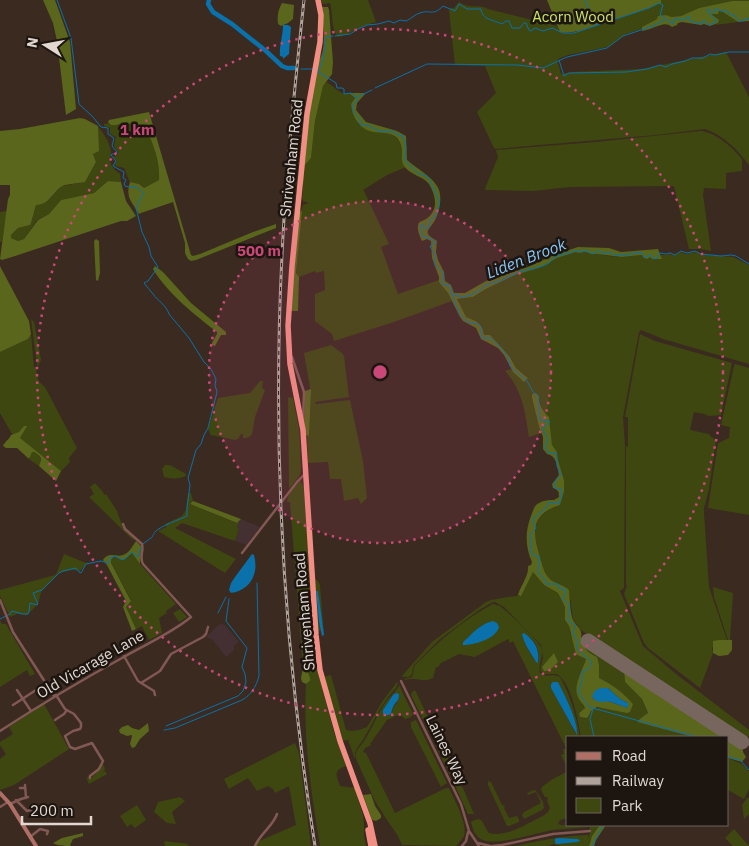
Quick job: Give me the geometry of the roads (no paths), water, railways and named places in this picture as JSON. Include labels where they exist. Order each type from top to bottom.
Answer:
[{"type":"highway","name":"Shrivenham Road","points":[[317,0],[321,23],[319,47],[307,114],[292,266],[288,326],[289,351],[292,380],[304,446],[318,658],[343,753],[364,806],[375,846]]},
{"type":"highway","name":"Shrivenham Road","points":[[370,826],[370,846]]},
{"type":"street","name":"Shrivenham Road","points":[[289,351],[304,392],[302,427]]},
{"type":"street","points":[[242,553],[297,482],[306,475]]},
{"type":"street","name":"Old Vicarage Lane","points":[[0,731],[55,696],[192,617],[142,564],[142,545],[123,524]]},
{"type":"street","points":[[0,600],[13,632],[55,696],[67,710],[74,714],[82,725],[80,729],[66,735],[65,737],[70,747],[74,750],[92,742],[105,763],[90,778]]},
{"type":"street","points":[[140,683],[160,671],[171,654],[203,637],[208,628]]},
{"type":"street","points":[[124,656],[140,683],[154,691],[155,694]]},
{"type":"street","name":"Laines Way","points":[[400,680],[460,804],[468,831],[479,845]]},
{"type":"street","points":[[17,690],[31,711]]},
{"type":"street","points":[[13,706],[35,691],[36,695]]},
{"type":"street","points":[[55,720],[67,710]]},
{"type":"street","points":[[0,807],[16,800],[27,798],[25,787],[20,788]]},
{"type":"street","points":[[0,794],[9,803],[36,846]]},
{"type":"street","points":[[16,800],[27,811],[36,809]]},
{"type":"street","points":[[255,846],[275,819],[276,814]]},
{"type":"street","points":[[30,837],[40,829],[49,832]]},
{"type":"street","name":"Laines Way","points":[[466,841],[468,831]]},
{"type":"street","points":[[479,845],[502,845],[553,834],[590,831]]},
{"type":"street","points":[[462,846],[470,839],[474,840]]},
{"type":"water","points":[[283,25],[291,27],[289,54],[283,59],[280,56],[280,52]]},
{"type":"water","points":[[252,554],[254,555],[255,568],[252,580],[244,588],[231,593],[229,590],[231,583]]},
{"type":"water","points":[[316,591],[318,591],[324,635],[322,636],[319,622]]},
{"type":"water","points":[[493,621],[499,627],[494,635],[473,644],[463,645],[463,642],[477,629]]},
{"type":"water","points":[[524,633],[536,646],[538,663],[524,641],[522,634]]},
{"type":"water","points":[[553,682],[558,682],[567,701],[573,715],[577,735],[551,688]]},
{"type":"water","points":[[601,688],[608,688],[620,699],[628,703],[628,708],[611,702],[599,702],[594,699],[592,697],[594,692]]},
{"type":"water","points":[[396,693],[399,694],[399,698],[391,714],[383,714],[383,710]]},
{"type":"water","points":[[555,839],[578,839],[580,841],[557,844]]},
{"type":"waterway","points":[[0,619],[12,611],[28,614],[30,603],[38,604],[33,593],[42,590],[63,571],[76,568],[81,573],[86,564],[101,561],[108,563],[111,557],[115,556],[122,560],[132,552],[138,557],[145,542],[158,530],[187,516],[190,485],[188,478],[196,450],[201,444],[208,428],[217,392],[216,379],[211,369],[166,308],[144,283],[148,281],[158,267],[151,256],[142,232],[136,208],[143,193],[137,187],[125,186],[124,172],[113,166],[116,161],[111,155],[117,152],[112,146],[114,138],[108,134],[108,128],[101,127],[79,104],[71,38],[57,0]]},
{"type":"waterway","points":[[209,0],[208,4],[213,12],[232,24],[282,66],[294,68]]},
{"type":"waterway","points":[[585,0],[595,25]]},
{"type":"waterway","points":[[335,36],[350,34],[367,25],[389,21],[394,23],[400,20],[406,21],[424,12],[434,12],[443,6],[455,11],[459,4],[467,9],[481,9],[486,18],[502,24],[509,21],[512,28],[520,28],[526,23],[531,31],[535,28],[543,31],[552,28],[563,33],[574,33],[659,3],[663,5],[660,15],[673,24],[674,19],[683,20],[689,16],[690,21],[702,24],[704,20],[709,25],[716,22],[716,20],[707,10],[714,13],[716,8],[721,11],[726,10],[739,21],[749,19]]},
{"type":"waterway","points":[[375,88],[427,64],[518,65],[543,68],[567,57],[607,48],[623,36],[653,26],[664,20]]},
{"type":"waterway","points":[[319,71],[326,37],[333,36]]},
{"type":"waterway","points":[[559,60],[564,76],[569,73],[626,72],[660,65],[666,67],[692,58],[703,58],[710,54],[749,52]]},
{"type":"waterway","points":[[301,69],[314,69]]},
{"type":"waterway","points":[[317,71],[336,83],[337,88],[344,89],[344,94],[351,93],[356,97]]},
{"type":"waterway","points":[[357,97],[372,90]]},
{"type":"waterway","points":[[356,97],[357,101],[353,104],[352,109],[360,119],[360,124],[379,131],[395,132],[403,136],[406,147],[405,160],[418,173],[428,177],[435,191],[439,205],[435,217],[430,220],[428,228],[425,228],[422,224],[420,226],[422,236],[435,242],[430,246],[435,255],[435,265],[443,273],[442,284],[449,285],[462,317],[469,322],[479,325],[482,338],[490,338],[499,346],[508,357],[510,366],[527,381],[533,392],[538,396],[540,420],[549,421],[543,428],[548,439],[545,448],[549,453],[556,453],[557,466],[561,475],[555,481],[554,486],[561,489],[562,492],[559,504],[549,502],[545,509],[533,519],[536,528],[530,535],[531,549],[532,554],[539,557],[538,573],[544,578],[546,584],[558,584],[560,589],[566,590],[563,599],[569,604],[568,621],[575,625],[573,633],[577,641],[577,649],[592,662],[588,669],[582,672],[582,681],[578,692],[589,707],[693,736]]},
{"type":"waterway","name":"Liden Brook","points":[[453,294],[462,297],[471,295],[486,285],[519,272],[543,266],[555,257],[574,251],[582,252],[587,250],[592,254],[599,251],[605,254],[609,252],[616,255],[642,253],[644,257],[650,254],[656,259],[660,253],[675,255],[681,251],[687,253],[695,251],[701,254],[736,256],[749,264]]},
{"type":"waterway","points":[[164,730],[175,728],[242,700],[253,690],[259,676],[257,583]]},
{"type":"waterway","points":[[218,613],[226,597]]},
{"type":"waterway","points":[[166,726],[238,696],[243,691],[246,682],[242,667],[247,648],[226,621],[229,599]]},
{"type":"waterway","points":[[593,709],[590,719],[594,736]]},
{"type":"waterway","points":[[729,757],[740,760],[749,770]]},
{"type":"waterway","points":[[592,846],[602,826]]},
{"type":"railway","points":[[304,0],[291,128],[282,255],[279,403],[280,477],[288,625],[304,773],[315,846]]},
{"type":"park label","name":"Acorn Wood","points":[[573,16]]}]
